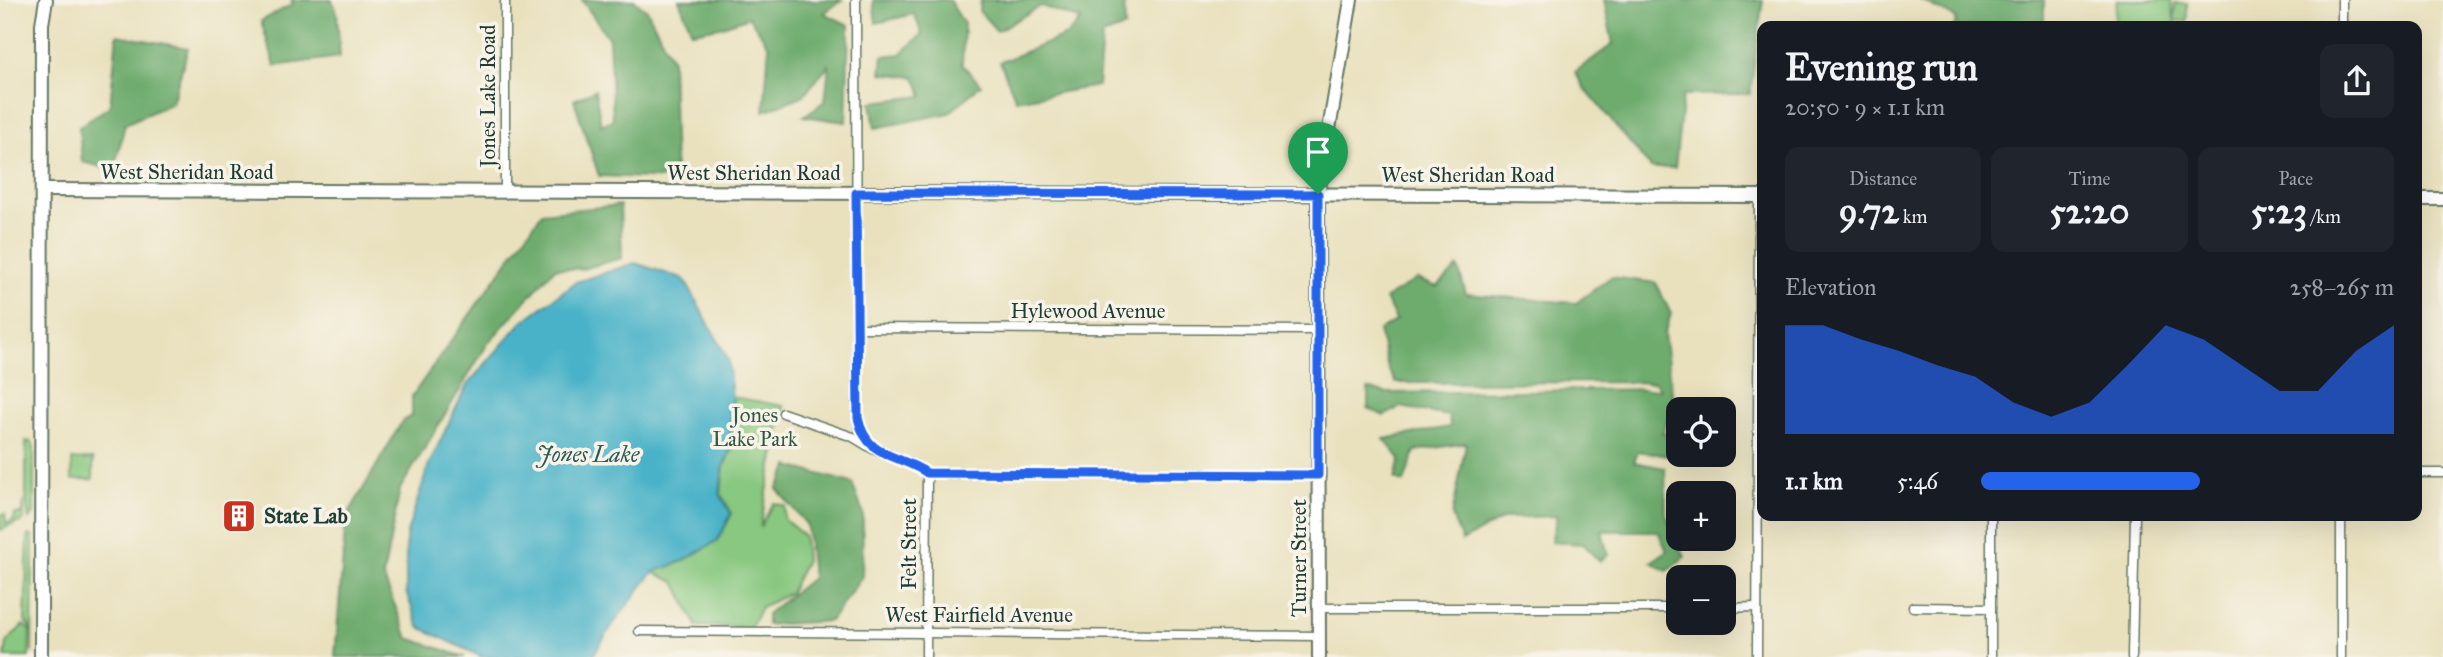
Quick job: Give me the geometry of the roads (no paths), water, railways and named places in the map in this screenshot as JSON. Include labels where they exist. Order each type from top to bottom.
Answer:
[{"type":"street","points":[[41,657],[42,24],[46,0]]},
{"type":"street","name":"Jones Lake Road","points":[[505,0],[505,192]]},
{"type":"street","points":[[856,0],[858,418],[860,431],[873,449]]},
{"type":"street","name":"Turner Street","points":[[1318,657],[1318,194],[1351,0]]},
{"type":"street","points":[[2342,0],[2342,21]]},
{"type":"street","name":"West Sheridan Road","points":[[42,190],[1757,196]]},
{"type":"street","points":[[2422,199],[2443,199]]},
{"type":"street","name":"Hylewood Avenue","points":[[858,328],[1318,330]]},
{"type":"street","points":[[783,413],[853,437],[927,473],[1318,475]]},
{"type":"street","points":[[2422,472],[2443,472]]},
{"type":"street","name":"Felt Street","points":[[926,657],[927,473]]},
{"type":"street","points":[[1757,657],[1758,521]]},
{"type":"street","points":[[1991,657],[1992,521]]},
{"type":"street","points":[[2132,657],[2135,521]]},
{"type":"street","points":[[2341,521],[2341,657]]},
{"type":"street","points":[[1736,608],[1757,607]]},
{"type":"street","points":[[1913,607],[1991,608]]},
{"type":"street","points":[[1318,608],[1666,608]]},
{"type":"street","name":"West Fairfield Avenue","points":[[639,631],[1318,636]]},
{"type":"water","name":"Jones Lake","points":[[635,263],[684,279],[728,359],[732,398],[730,451],[723,467],[720,494],[731,514],[718,540],[683,561],[653,572],[613,624],[592,657],[482,657],[419,627],[406,592],[406,536],[429,464],[467,385],[521,323],[576,282]]},
{"type":"place","name":"State Lab","points":[[239,516]]},
{"type":"park label","name":"Jones Lake Park","points":[[755,427]]}]
